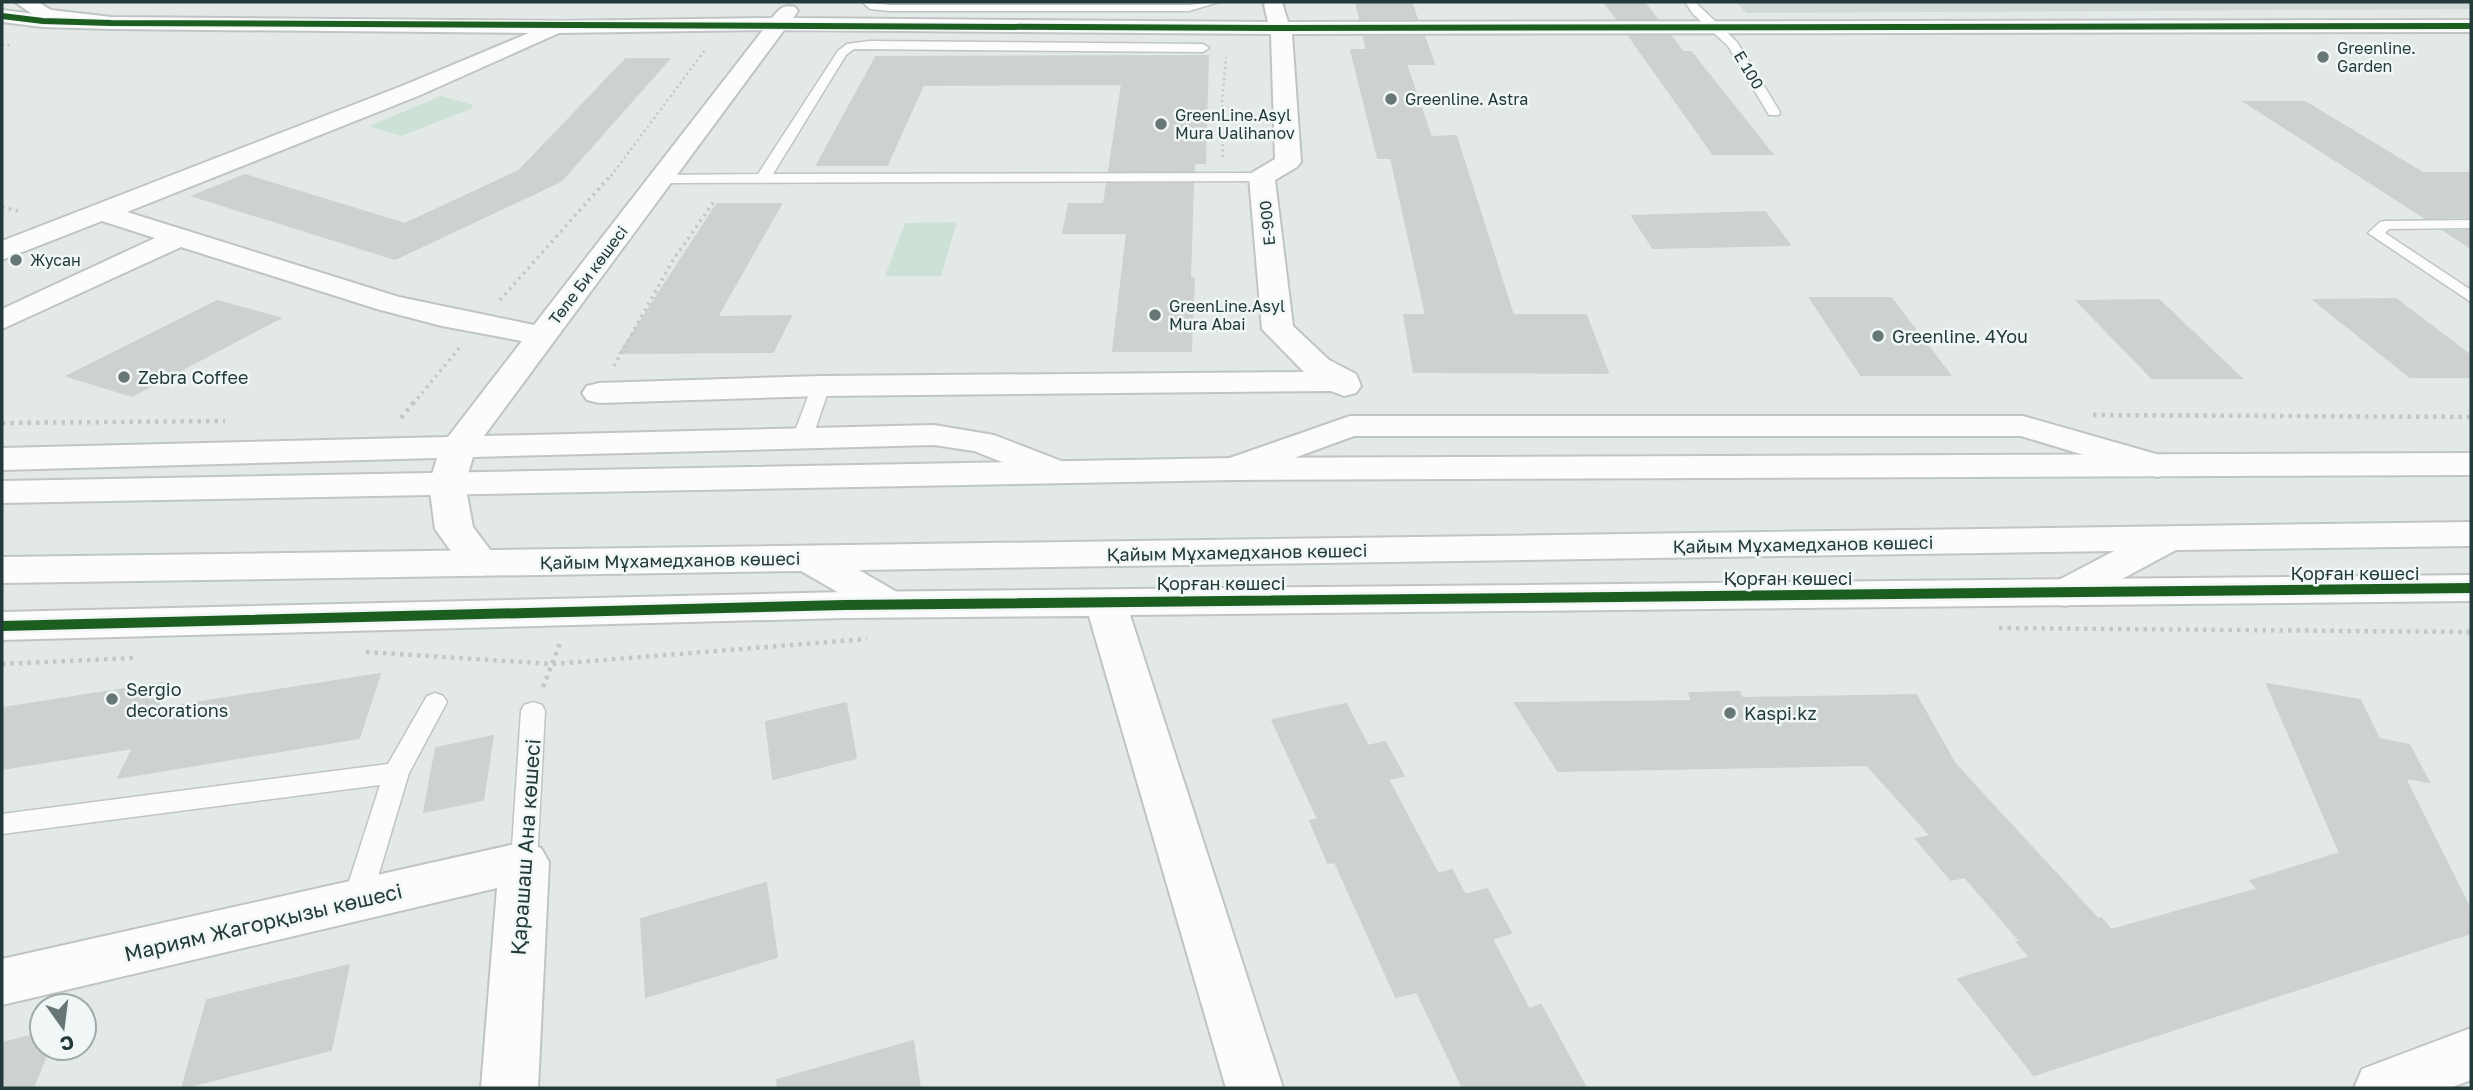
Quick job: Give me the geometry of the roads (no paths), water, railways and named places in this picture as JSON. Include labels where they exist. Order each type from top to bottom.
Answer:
[{"type":"street","points":[[25,2],[46,15],[111,23]]},
{"type":"street","points":[[96,2],[94,4],[111,23]]},
{"type":"street","points":[[2,16],[43,21],[558,39],[726,25],[787,13],[1050,17],[1276,15],[1713,26],[2471,26]]},
{"type":"street","name":"Төле Би көшесі","points":[[480,563],[454,529],[447,484],[458,447],[787,13]]},
{"type":"street","name":"E-900","points":[[1276,15],[1283,42],[1287,162],[1262,177],[1278,329],[1318,367],[1344,381]]},
{"type":"street","points":[[2,251],[505,51],[558,39]]},
{"type":"street","points":[[100,212],[388,303],[542,336]]},
{"type":"street","points":[[2,320],[182,236]]},
{"type":"street","points":[[598,393],[821,386],[1344,381],[1350,426]]},
{"type":"street","points":[[1234,469],[1350,426],[2023,426],[2157,466]]},
{"type":"street","points":[[2,459],[934,435],[982,442],[1056,472]]},
{"type":"street","points":[[2,492],[1234,469],[2471,464]]},
{"type":"street","name":"Қайым Мұхамедханов көшесі","points":[[2,570],[2471,534]]},
{"type":"street","points":[[2065,593],[2169,538]]},
{"type":"street","points":[[808,558],[881,622]]},
{"type":"street","name":"Қорған көшесі","points":[[2,626],[569,612],[881,622],[1105,601],[2471,588]]},
{"type":"street","points":[[1105,601],[1255,1088]]},
{"type":"street","name":"Мариям Жагорқызы көшесі","points":[[2,982],[524,862]]},
{"type":"street","name":"Қарашаш Ана көшесі","points":[[510,1088],[524,862]]},
{"type":"street","points":[[2382,1088],[2471,1054]]},
{"type":"lane","points":[[867,2],[874,7],[962,16]]},
{"type":"lane","points":[[1050,17],[1189,8],[1214,2]]},
{"type":"lane","name":"E 100","points":[[1689,2],[1733,44],[1774,112]]},
{"type":"lane","points":[[762,180],[842,53],[851,47],[869,44],[1203,48]]},
{"type":"lane","points":[[660,179],[1262,177]]},
{"type":"lane","points":[[2471,224],[2385,225],[2376,233],[2471,297]]},
{"type":"lane","points":[[802,439],[821,386]]},
{"type":"lane","points":[[357,900],[396,773],[435,702]]},
{"type":"lane","name":"Қарашаш Ана көшесі","points":[[524,862],[534,711]]},
{"type":"lane","points":[[2,824],[396,773]]},
{"type":"place","name":"Greenline. Garden","points":[[2323,57]]},
{"type":"place","name":"Greenline. Astra","points":[[1391,99]]},
{"type":"place","name":"GreenLine.Asyl Mura Ualihanov","points":[[1161,124]]},
{"type":"place","name":"Жусан","points":[[16,260]]},
{"type":"place","name":"GreenLine.Asyl Mura Abai","points":[[1155,315]]},
{"type":"place","name":"Greenline. 4You","points":[[1878,336]]},
{"type":"place","name":"Zebra Coffee","points":[[124,377]]},
{"type":"place","name":"Sergio decorations","points":[[112,699]]},
{"type":"place","name":"Kaspi.kz","points":[[1730,713]]}]
